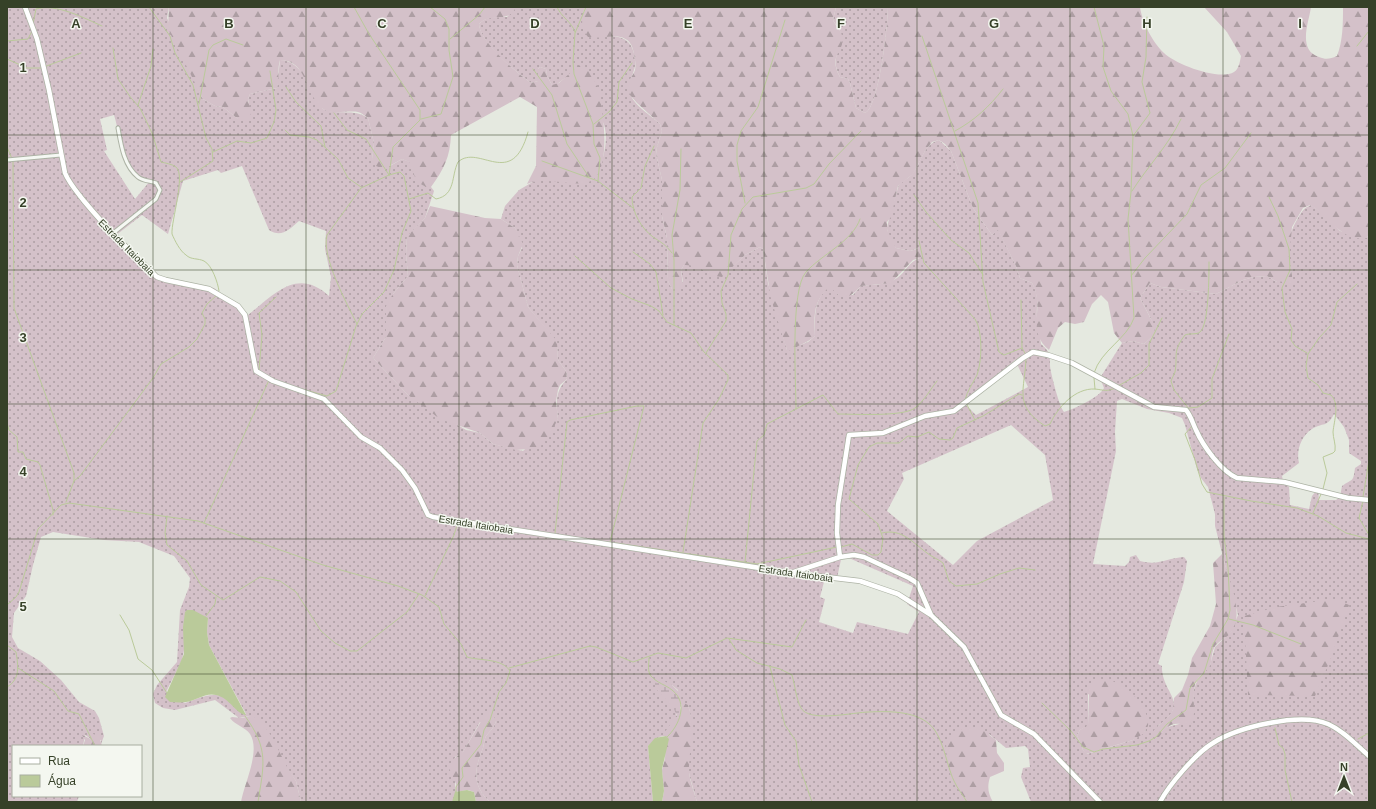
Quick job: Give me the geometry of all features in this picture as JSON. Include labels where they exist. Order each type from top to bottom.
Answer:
[{"type":"street","name":"Estrada Itaiobaia","points":[[25,7],[37,40],[50,90],[61,144],[61,155],[69,181],[112,234],[160,279],[210,288],[238,306],[245,315],[256,371],[273,381],[317,396],[328,402],[361,437],[389,456],[402,470],[415,488],[428,515],[792,573],[872,584],[898,594],[931,615],[968,652],[1001,715],[1034,734],[1100,802]]},
{"type":"street","points":[[112,234],[156,199],[160,190],[156,183],[141,179],[131,169],[121,147],[118,128]]},
{"type":"street","points":[[7,160],[61,155]]},
{"type":"street","points":[[840,557],[837,533],[838,505],[849,435],[883,433],[925,416],[954,411],[1033,352],[1043,353],[1072,363],[1154,407],[1186,410],[1200,437],[1219,464],[1237,478],[1284,482],[1344,497],[1369,500]]},
{"type":"street","points":[[792,573],[840,557],[860,555],[917,583],[931,615]]},
{"type":"street","points":[[1160,802],[1167,791],[1197,756],[1213,742],[1233,733],[1276,722],[1298,719],[1327,723],[1341,732],[1369,756]]},
{"type":"green space","points":[[7,7],[169,7],[167,18],[203,99],[215,106],[223,107],[238,119],[249,103],[248,99],[250,94],[277,88],[280,60],[288,61],[301,71],[323,109],[335,112],[357,113],[368,118],[374,143],[372,159],[390,166],[402,159],[410,162],[419,182],[422,185],[431,187],[434,191],[425,218],[407,237],[406,254],[408,276],[393,294],[386,337],[373,358],[408,395],[466,430],[480,433],[493,444],[523,451],[558,419],[558,393],[567,379],[566,371],[558,360],[557,346],[551,335],[528,307],[517,265],[518,256],[522,248],[515,228],[501,219],[505,206],[519,190],[536,180],[591,181],[602,160],[606,143],[606,134],[602,120],[565,78],[556,85],[552,85],[547,76],[546,69],[540,67],[538,69],[538,81],[531,83],[517,72],[485,40],[479,24],[488,18],[507,17],[516,7],[586,7],[583,13],[600,37],[611,36],[622,38],[630,43],[634,54],[635,68],[629,83],[630,93],[635,102],[660,124],[662,131],[656,154],[662,180],[662,216],[667,238],[668,281],[672,289],[683,282],[681,270],[684,265],[697,266],[709,273],[731,268],[745,255],[760,247],[763,249],[768,283],[787,350],[808,342],[815,336],[815,316],[817,304],[828,287],[832,288],[839,295],[853,295],[861,286],[884,284],[893,281],[913,262],[920,258],[918,248],[910,251],[896,248],[891,241],[887,228],[899,185],[912,175],[926,149],[934,142],[939,140],[951,151],[973,208],[992,235],[998,229],[1016,266],[1020,278],[1032,283],[1037,296],[1037,321],[1041,344],[1048,351],[1050,356],[1050,367],[1053,381],[1058,399],[1064,412],[1086,402],[1102,391],[1104,388],[1100,378],[1122,343],[1133,341],[1144,344],[1154,335],[1151,319],[1140,298],[1150,283],[1161,287],[1216,294],[1243,280],[1254,277],[1267,276],[1277,282],[1292,275],[1289,259],[1291,232],[1302,212],[1311,205],[1328,217],[1340,231],[1367,238],[1369,233],[1369,802],[1031,802],[1021,777],[1023,768],[1030,767],[1028,749],[1025,746],[1006,748],[989,734],[962,794],[967,802],[697,802],[688,768],[691,728],[690,713],[688,705],[682,704],[680,708],[678,690],[672,685],[665,697],[676,710],[676,718],[663,736],[659,737],[648,746],[653,802],[490,802],[480,789],[476,777],[485,738],[493,728],[496,721],[480,722],[462,754],[455,757],[455,797],[452,802],[301,802],[296,781],[250,716],[239,718],[215,700],[175,710],[163,708],[155,703],[153,694],[157,685],[177,662],[180,610],[189,587],[190,578],[174,556],[139,542],[104,540],[53,532],[41,537],[26,596],[14,613],[12,637],[18,648],[40,661],[61,680],[79,702],[95,711],[99,718],[104,736],[101,744],[101,740],[91,739],[85,735],[83,745],[12,745],[12,797],[79,797],[77,802],[7,802]],"holes":[[[114,115],[126,163],[139,176],[150,181],[135,199],[104,151],[107,150],[100,119]],[[242,166],[269,230],[277,233],[285,232],[299,221],[326,231],[325,249],[331,277],[329,296],[317,288],[307,284],[296,284],[277,292],[248,315],[214,288],[161,279],[115,236],[142,215],[168,234],[183,181],[218,170],[221,173]],[[1015,360],[1028,387],[976,415],[966,405]],[[1122,399],[1147,409],[1169,413],[1182,418],[1197,469],[1201,478],[1208,487],[1215,514],[1215,526],[1238,615],[1231,632],[1215,647],[1210,665],[1197,681],[1193,692],[1194,712],[1183,722],[1166,728],[1162,733],[1158,726],[1168,718],[1173,710],[1174,704],[1163,676],[1162,666],[1158,664],[1184,582],[1187,561],[1184,557],[1152,563],[1140,561],[1136,555],[1130,557],[1129,562],[1125,566],[1093,564],[1116,451],[1115,432],[1117,401]],[[1334,414],[1344,427],[1349,440],[1349,453],[1361,461],[1361,464],[1355,468],[1352,480],[1342,486],[1340,497],[1336,500],[1319,500],[1318,489],[1312,496],[1309,509],[1290,505],[1289,487],[1283,481],[1282,476],[1299,463],[1298,454],[1300,444],[1308,432],[1327,423]],[[1011,425],[1045,455],[1053,500],[977,541],[953,565],[887,511],[904,479],[902,473]],[[842,555],[913,586],[907,604],[919,612],[908,634],[857,622],[853,633],[819,622],[825,599],[820,597],[824,582],[830,582],[832,577],[837,578]],[[208,618],[207,632],[209,645],[246,714],[237,709],[226,698],[221,696],[215,695],[203,697],[185,703],[166,692],[182,660],[184,650]],[[1088,694],[1146,730],[1133,740],[1087,754],[1083,750],[1077,735],[1080,730],[1089,725]]]},
{"type":"green space","points":[[169,7],[516,7],[509,15],[488,19],[479,24],[485,39],[500,56],[531,83],[538,81],[538,69],[540,67],[546,69],[547,76],[552,85],[559,83],[579,65],[587,68],[597,86],[599,93],[604,126],[604,153],[602,165],[598,175],[591,181],[584,183],[576,184],[543,181],[527,184],[536,166],[537,107],[520,97],[451,135],[448,156],[443,168],[431,187],[426,187],[417,182],[409,162],[402,159],[384,169],[376,166],[372,159],[374,143],[368,118],[358,112],[330,112],[322,108],[312,95],[301,71],[289,61],[280,60],[277,88],[250,94],[248,99],[251,114],[246,121],[238,119],[223,107],[215,106],[203,99],[168,29]]},
{"type":"green space","points":[[586,7],[836,7],[833,20],[841,34],[843,41],[835,63],[840,77],[848,79],[850,83],[856,108],[865,113],[870,108],[874,97],[882,64],[888,7],[1140,7],[1143,19],[1149,32],[1156,44],[1164,53],[1177,62],[1198,70],[1208,73],[1227,74],[1236,71],[1241,56],[1227,32],[1204,7],[1311,7],[1306,42],[1312,53],[1326,59],[1337,56],[1339,50],[1342,32],[1343,7],[1369,7],[1369,233],[1367,238],[1358,238],[1343,233],[1310,205],[1303,208],[1292,227],[1289,259],[1292,285],[1277,282],[1267,276],[1254,277],[1243,280],[1216,294],[1161,287],[1150,283],[1140,298],[1155,327],[1154,335],[1144,344],[1133,341],[1122,343],[1114,333],[1108,302],[1101,295],[1092,304],[1084,322],[1075,324],[1065,322],[1058,328],[1049,350],[1038,335],[1036,293],[1032,283],[1020,278],[1016,266],[998,230],[992,235],[973,208],[951,151],[939,140],[932,142],[925,151],[913,174],[898,186],[891,217],[887,222],[887,230],[896,248],[910,251],[923,247],[925,249],[925,254],[920,258],[913,260],[891,283],[861,286],[852,295],[846,297],[839,295],[833,289],[828,288],[823,293],[817,304],[814,322],[815,336],[791,351],[787,350],[771,299],[763,249],[760,247],[745,255],[722,277],[712,275],[694,266],[684,265],[681,270],[683,286],[679,289],[672,289],[668,281],[667,238],[662,216],[662,180],[656,154],[662,131],[660,124],[637,103],[630,95],[627,87],[635,68],[635,58],[632,46],[628,40],[616,36],[588,37],[585,34],[582,23]]},
{"type":"green space","points":[[836,7],[888,7],[882,64],[874,97],[870,108],[865,113],[856,108],[848,79],[840,77],[837,70],[836,58],[841,37],[833,20]]},
{"type":"green space","points":[[430,206],[485,218],[501,219],[515,228],[523,244],[518,256],[517,265],[528,307],[557,341],[558,360],[566,371],[567,379],[560,385],[558,390],[556,401],[558,419],[549,436],[539,448],[516,450],[493,444],[480,433],[440,419],[408,395],[373,358],[386,337],[386,306],[393,294],[408,276],[406,254],[407,236],[425,218]]},
{"type":"green space","points":[[1222,554],[1234,593],[1237,614],[1236,623],[1228,636],[1215,646],[1212,653],[1210,666],[1196,682],[1194,687],[1194,714],[1191,724],[1171,725],[1159,737],[1153,737],[1154,730],[1169,716],[1173,710],[1174,698],[1182,690],[1188,675],[1192,658],[1210,626],[1216,604],[1213,563]]},
{"type":"green space","points":[[1335,599],[1349,605],[1331,658],[1315,696],[1248,695],[1244,616],[1276,607]]},
{"type":"green space","points":[[658,678],[672,685],[680,693],[680,713],[678,719],[673,707],[656,688],[655,684]]},
{"type":"green space","points":[[1108,680],[1122,686],[1136,697],[1145,711],[1148,719],[1148,726],[1143,734],[1133,740],[1086,754],[1077,735],[1080,730],[1089,724],[1089,688],[1097,681]]},
{"type":"green space","points":[[684,703],[688,705],[692,721],[689,770],[690,779],[697,802],[662,802],[664,791],[662,770],[665,758],[666,736],[662,736],[677,715],[678,718],[682,704]]},
{"type":"green space","points":[[487,711],[493,714],[496,721],[493,728],[485,738],[476,777],[480,789],[490,802],[476,802],[474,792],[468,790],[455,792],[456,784],[449,768],[452,760],[463,752]]},
{"type":"green space","points":[[250,716],[258,718],[272,737],[296,781],[301,802],[241,802],[253,758],[253,741],[248,732],[230,718]]},
{"type":"green space","points":[[969,727],[983,730],[996,740],[997,753],[1004,763],[1004,771],[990,777],[988,784],[988,790],[993,802],[967,802],[952,780],[947,763],[946,740],[955,731]]},
{"type":"green space","points":[[93,734],[99,736],[102,745],[83,745],[85,740],[82,735],[91,739]]},
{"type":"water","points":[[187,610],[193,610],[208,618],[207,632],[209,645],[246,715],[239,712],[225,699],[212,694],[182,702],[170,702],[165,697],[184,654],[183,627],[185,612]]},
{"type":"water","points":[[666,736],[669,739],[662,769],[664,791],[662,802],[653,802],[648,746],[655,738]]},
{"type":"water","points":[[467,790],[474,792],[476,802],[452,802],[455,792]]},
{"type":"waterway","points":[[149,7],[170,36],[175,53],[193,85],[206,138],[212,149],[213,161],[180,182]]},
{"type":"waterway","points":[[354,7],[369,34],[420,110],[420,120],[393,147],[389,175]]},
{"type":"waterway","points":[[421,119],[441,114],[453,77],[449,50],[449,29],[445,19],[430,7]]},
{"type":"waterway","points":[[450,39],[479,15],[485,7]]},
{"type":"waterway","points":[[557,7],[561,14],[574,28],[575,32]]},
{"type":"waterway","points":[[586,7],[575,33],[573,62],[574,74],[593,124],[594,144],[600,158],[598,181]]},
{"type":"waterway","points":[[1094,7],[1104,46],[1103,67],[1111,91],[1128,114],[1133,136],[1131,192],[1128,219],[1134,318],[1126,332],[1102,358],[1094,373]]},
{"type":"waterway","points":[[33,24],[36,9],[52,8],[70,12],[102,26]]},
{"type":"waterway","points":[[1133,136],[1150,113],[1142,82],[1146,57],[1147,17]]},
{"type":"waterway","points":[[745,203],[737,161],[737,145],[741,131],[758,107],[785,20]]},
{"type":"waterway","points":[[7,41],[28,39],[32,31]]},
{"type":"waterway","points":[[1357,46],[1369,31]]},
{"type":"waterway","points":[[922,36],[978,203],[983,282],[999,352],[1004,355],[1022,348]]},
{"type":"waterway","points":[[199,104],[209,50],[213,45],[226,39],[243,45]]},
{"type":"waterway","points":[[113,48],[118,79],[140,108],[152,133],[161,162],[176,167],[179,172],[179,188],[172,234],[178,246],[188,257],[204,261],[210,266],[216,279],[219,291]]},
{"type":"waterway","points":[[138,105],[151,66],[153,49]]},
{"type":"waterway","points":[[44,67],[81,53]]},
{"type":"waterway","points":[[7,59],[27,68],[41,68]]},
{"type":"waterway","points":[[594,124],[609,112],[617,102],[619,82],[632,63]]},
{"type":"waterway","points":[[533,69],[552,95],[567,144],[589,177]]},
{"type":"waterway","points":[[213,152],[237,141],[251,143],[267,138],[274,122],[276,110],[270,71]]},
{"type":"waterway","points":[[286,87],[296,102],[321,126],[325,147]]},
{"type":"waterway","points":[[955,131],[981,113],[1003,89]]},
{"type":"waterway","points":[[334,113],[347,130],[366,139],[389,175]]},
{"type":"waterway","points":[[1132,191],[1164,147],[1181,119]]},
{"type":"waterway","points":[[285,130],[290,135],[309,137],[317,140],[338,159],[348,178],[361,187]]},
{"type":"waterway","points":[[706,353],[726,321],[721,291],[728,275],[731,235],[742,209],[753,197],[806,188],[814,184],[829,164],[861,131]]},
{"type":"waterway","points":[[409,199],[428,193],[436,199],[447,194],[452,184],[458,162],[466,158],[476,158],[495,162],[504,162],[513,159],[521,149],[528,132]]},
{"type":"waterway","points":[[1131,276],[1145,258],[1187,214],[1201,185],[1225,168],[1251,133]]},
{"type":"waterway","points":[[654,146],[645,166],[641,188],[632,197],[632,203],[635,214],[641,224],[653,237],[672,253]]},
{"type":"waterway","points":[[7,147],[13,161],[14,308],[74,473],[74,481],[66,502]]},
{"type":"waterway","points":[[674,325],[674,260],[672,235],[680,190],[681,149]]},
{"type":"waterway","points":[[542,161],[598,181],[633,208]]},
{"type":"waterway","points":[[302,389],[327,396],[336,391],[356,326],[362,314],[384,292],[394,270],[402,233],[411,211],[404,176],[400,172],[389,175],[361,188],[327,235],[326,244],[331,267],[347,305],[353,315],[357,324]]},
{"type":"waterway","points":[[914,195],[926,212],[951,240],[969,253],[983,275]]},
{"type":"waterway","points":[[1269,197],[1278,216],[1289,249],[1290,270],[1282,288],[1285,312],[1292,329],[1291,340],[1295,346],[1307,353]]},
{"type":"waterway","points":[[796,409],[795,337],[798,297],[801,282],[806,272],[812,266],[851,234],[860,219]]},
{"type":"waterway","points":[[919,241],[924,263],[978,324],[981,346],[979,369],[965,400]]},
{"type":"waterway","points":[[633,252],[650,264],[656,272],[663,315]]},
{"type":"waterway","points":[[575,256],[611,288],[632,299],[651,306],[659,311],[667,322],[691,333],[704,352],[728,375],[728,380],[719,399],[703,423],[683,552]]},
{"type":"waterway","points":[[1189,409],[1174,390],[1171,381],[1175,372],[1178,346],[1185,335],[1199,333],[1203,327],[1207,310],[1209,262]]},
{"type":"waterway","points":[[1323,489],[1327,473],[1323,457],[1335,451],[1333,432],[1336,408],[1334,399],[1331,395],[1323,393],[1318,385],[1308,378],[1306,366],[1308,354],[1319,338],[1331,325],[1337,302],[1357,284]]},
{"type":"waterway","points":[[74,481],[80,476],[153,378],[161,364],[189,347],[197,339],[205,324],[205,319],[202,313],[207,304],[216,296]]},
{"type":"waterway","points":[[259,370],[262,335],[259,313],[276,297]]},
{"type":"waterway","points":[[1021,300],[1022,348],[1026,355]]},
{"type":"waterway","points":[[1118,386],[1141,373],[1149,365],[1149,344],[1162,318]]},
{"type":"waterway","points":[[1189,408],[1198,407],[1212,398],[1212,379],[1229,334]]},
{"type":"waterway","points":[[1026,358],[1023,388],[1025,404],[1028,411],[1045,426],[1050,424],[1062,405],[1074,395],[1088,390],[1108,390],[1115,388]]},
{"type":"waterway","points":[[1094,378],[1095,389]]},
{"type":"waterway","points":[[204,523],[269,380]]},
{"type":"waterway","points":[[745,562],[757,441],[764,435],[767,424],[823,395],[838,414],[890,414],[909,411],[921,402],[937,381]]},
{"type":"waterway","points":[[841,547],[852,544],[872,555],[878,555],[881,552],[883,538],[878,524],[849,499],[858,465],[869,447],[877,443],[899,443],[908,436],[917,437],[929,432],[939,439],[950,440],[953,438],[957,428],[983,416],[1019,394],[1022,395]]},
{"type":"waterway","points":[[966,403],[975,420]]},
{"type":"waterway","points":[[555,533],[567,422],[570,420],[637,406],[644,406],[610,542]]},
{"type":"waterway","points":[[7,423],[9,430],[17,437],[18,452],[23,452],[26,459],[38,462],[40,465],[53,510],[53,515]]},
{"type":"waterway","points":[[1193,425],[1185,434],[1202,484],[1207,492],[1297,508],[1318,516],[1346,533],[1369,539]]},
{"type":"waterway","points":[[1363,497],[1369,460]]},
{"type":"waterway","points":[[1313,513],[1321,494]]},
{"type":"waterway","points":[[1042,703],[1071,731],[1083,747],[1094,752],[1103,749],[1137,745],[1149,741],[1156,737],[1167,724],[1186,710],[1190,688],[1204,673],[1213,644],[1228,619],[1230,610],[1228,567],[1224,536],[1224,497]]},
{"type":"waterway","points":[[1363,501],[1359,518],[1369,535]]},
{"type":"waterway","points":[[7,605],[19,592],[38,529],[61,505],[69,503],[198,521],[323,565],[398,586],[422,595],[439,607],[444,624],[461,644],[467,657],[496,662],[502,664],[510,671],[506,683],[499,692],[490,720],[484,730],[481,744],[462,768],[463,777],[456,787],[456,792]]},
{"type":"waterway","points":[[167,516],[165,533],[167,545],[187,561],[201,585],[223,600],[260,577],[280,581],[296,592],[321,631],[335,643],[350,651],[357,651],[407,612],[419,594]]},
{"type":"waterway","points":[[425,596],[454,535],[458,522]]},
{"type":"waterway","points":[[882,533],[896,533],[907,537],[943,563],[949,581],[956,586],[977,584],[1019,568],[1035,570]]},
{"type":"waterway","points":[[616,543],[757,564],[837,547]]},
{"type":"waterway","points":[[206,616],[215,604],[216,597]]},
{"type":"waterway","points":[[120,615],[129,630],[138,659],[152,670],[167,693]]},
{"type":"waterway","points":[[1229,619],[1253,625],[1301,644]]},
{"type":"waterway","points":[[509,668],[590,646],[633,662],[658,653],[686,658],[727,638],[792,647],[806,620]]},
{"type":"waterway","points":[[729,639],[736,650],[757,663],[780,669],[792,675],[801,708],[813,715],[833,716],[869,712],[892,712],[915,716],[928,723],[933,728],[941,742],[954,781],[967,802]]},
{"type":"waterway","points":[[7,645],[16,652],[18,667],[15,680],[7,687]]},
{"type":"waterway","points":[[649,658],[649,670],[651,676],[672,690],[680,701],[681,708],[678,721],[667,737]]},
{"type":"waterway","points":[[770,667],[785,725],[796,741],[799,765],[812,802]]},
{"type":"waterway","points":[[18,668],[54,691],[68,711],[79,714],[94,745]]},
{"type":"waterway","points":[[245,716],[258,738],[263,757],[262,777],[258,802]]},
{"type":"waterway","points":[[1275,728],[1279,745],[1283,748],[1285,754],[1285,770],[1292,802]]},
{"type":"waterway","points":[[1358,739],[1369,733]]}]
